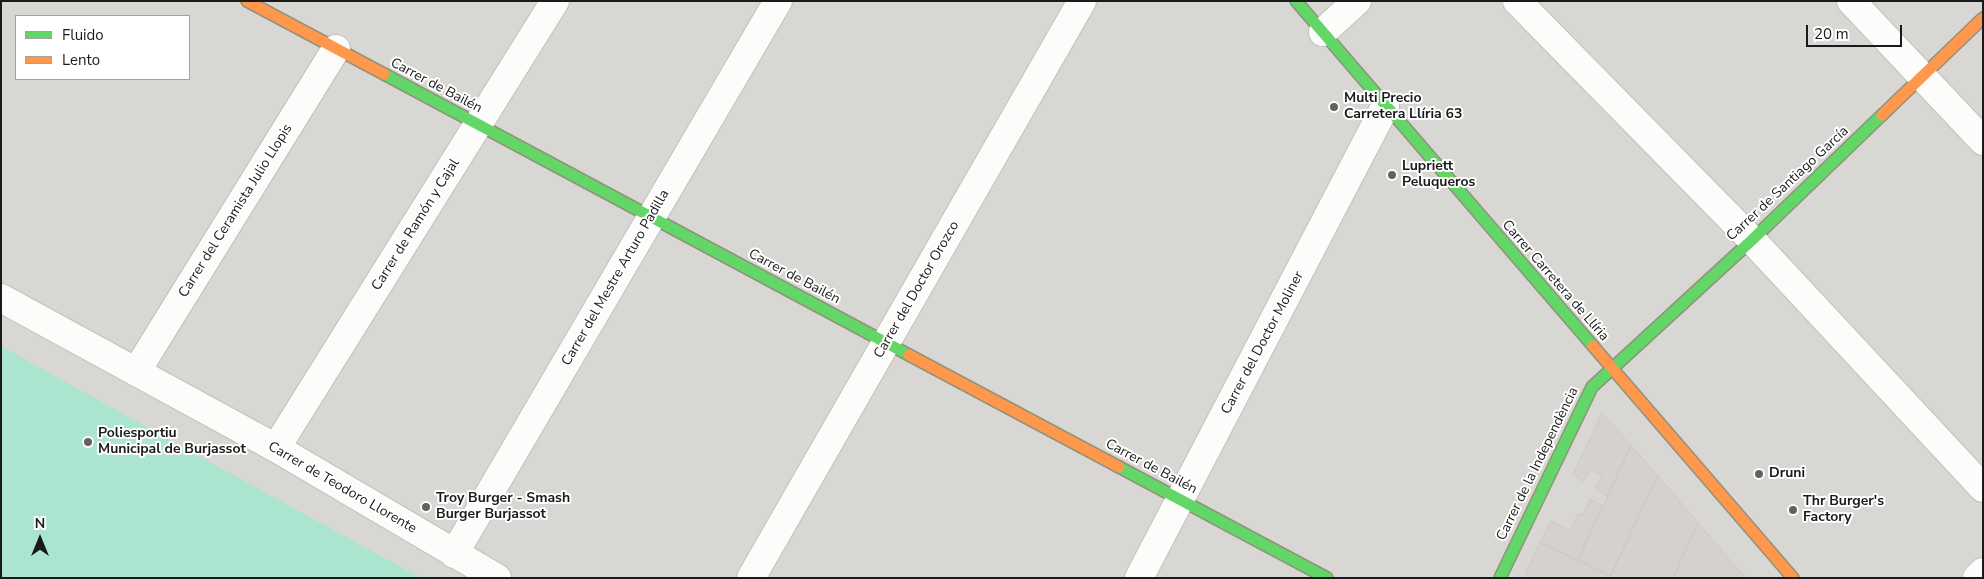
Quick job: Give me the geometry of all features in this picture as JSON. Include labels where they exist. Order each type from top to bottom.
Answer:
[{"type":"street","name":"Carrer de Bailén","points":[[247,1],[1327,578]]},
{"type":"street","name":"Carrer de Ramón y Cajal","points":[[276,448],[555,1]]},
{"type":"street","name":"Carrer del Mestre Arturo Padilla","points":[[454,554],[778,1]]},
{"type":"street","name":"Carrer del Doctor Orozco","points":[[751,578],[1082,1]]},
{"type":"street","name":"Carrer Carretera de Llíria","points":[[1296,1],[1385,107],[1793,578]]},
{"type":"street","points":[[1323,32],[1357,1]]},
{"type":"street","points":[[1517,1],[1752,240],[1983,488]]},
{"type":"street","points":[[1851,1],[1983,141]]},
{"type":"street","name":"Carrer de Santiago García","points":[[1610,368],[1752,240],[1924,77],[1983,18]]},
{"type":"street","name":"Carrer del Ceramista Julio Llopis","points":[[136,372],[336,49]]},
{"type":"street","name":"Carrer del Doctor Moliner","points":[[1139,578],[1385,107]]},
{"type":"street","name":"Carrer de Teodoro Llorente","points":[[1,298],[276,448],[454,554],[498,578]]},
{"type":"street","name":"Carrer de la Independència","points":[[1500,578],[1592,387],[1610,368]]},
{"type":"street","points":[[1977,578],[1983,572]]},
{"type":"shaded area","points":[[1,1],[1983,1],[1983,578],[1,578]]},
{"type":"green space","name":"Poliesportiu Municipal de Burjassot","points":[[1,346],[226,471],[421,578],[1,578]]},
{"type":"building","points":[[1602,413],[1631,446],[1607,496],[1595,488],[1602,476],[1591,469],[1583,481],[1573,475]]},
{"type":"building","points":[[1631,446],[1658,476],[1610,576],[1578,560]]},
{"type":"building","points":[[1658,476],[1698,523],[1673,578],[1620,578],[1613,570]]},
{"type":"building","points":[[1590,499],[1602,506],[1578,560],[1540,543],[1551,521],[1570,531],[1579,513],[1583,515]]},
{"type":"building","points":[[1698,523],[1726,556],[1746,578],[1673,578]]},
{"type":"building","points":[[1540,543],[1610,576],[1609,578],[1531,578],[1525,574]]},
{"type":"building","points":[[1613,570],[1620,578],[1609,578]]},
{"type":"traffic: fast","points":[[1296,1],[1593,346]]},
{"type":"traffic: fast","points":[[384,74],[909,355]]},
{"type":"traffic: fast","points":[[1500,578],[1592,387],[1752,240],[1882,115]]},
{"type":"traffic: fast","points":[[1119,467],[1327,578]]},
{"type":"traffic: slow","points":[[247,1],[384,74]]},
{"type":"traffic: slow","points":[[1882,115],[1983,18]]},
{"type":"traffic: slow","points":[[1593,346],[1793,578]]},
{"type":"traffic: slow","points":[[909,355],[1119,467]]},
{"type":"place","name":"Multi Precio Carretera Llíria 63","points":[[1334,107]]},
{"type":"place","name":"Lupriett Peluqueros","points":[[1392,175]]},
{"type":"place","name":"Poliesportiu Municipal de Burjassot","points":[[88,442]]},
{"type":"place","name":"Druni","points":[[1759,474]]},
{"type":"place","name":"Troy Burger - Smash Burger Burjassot","points":[[426,507]]},
{"type":"place","name":"Thr Burger's Factory","points":[[1793,510]]}]
